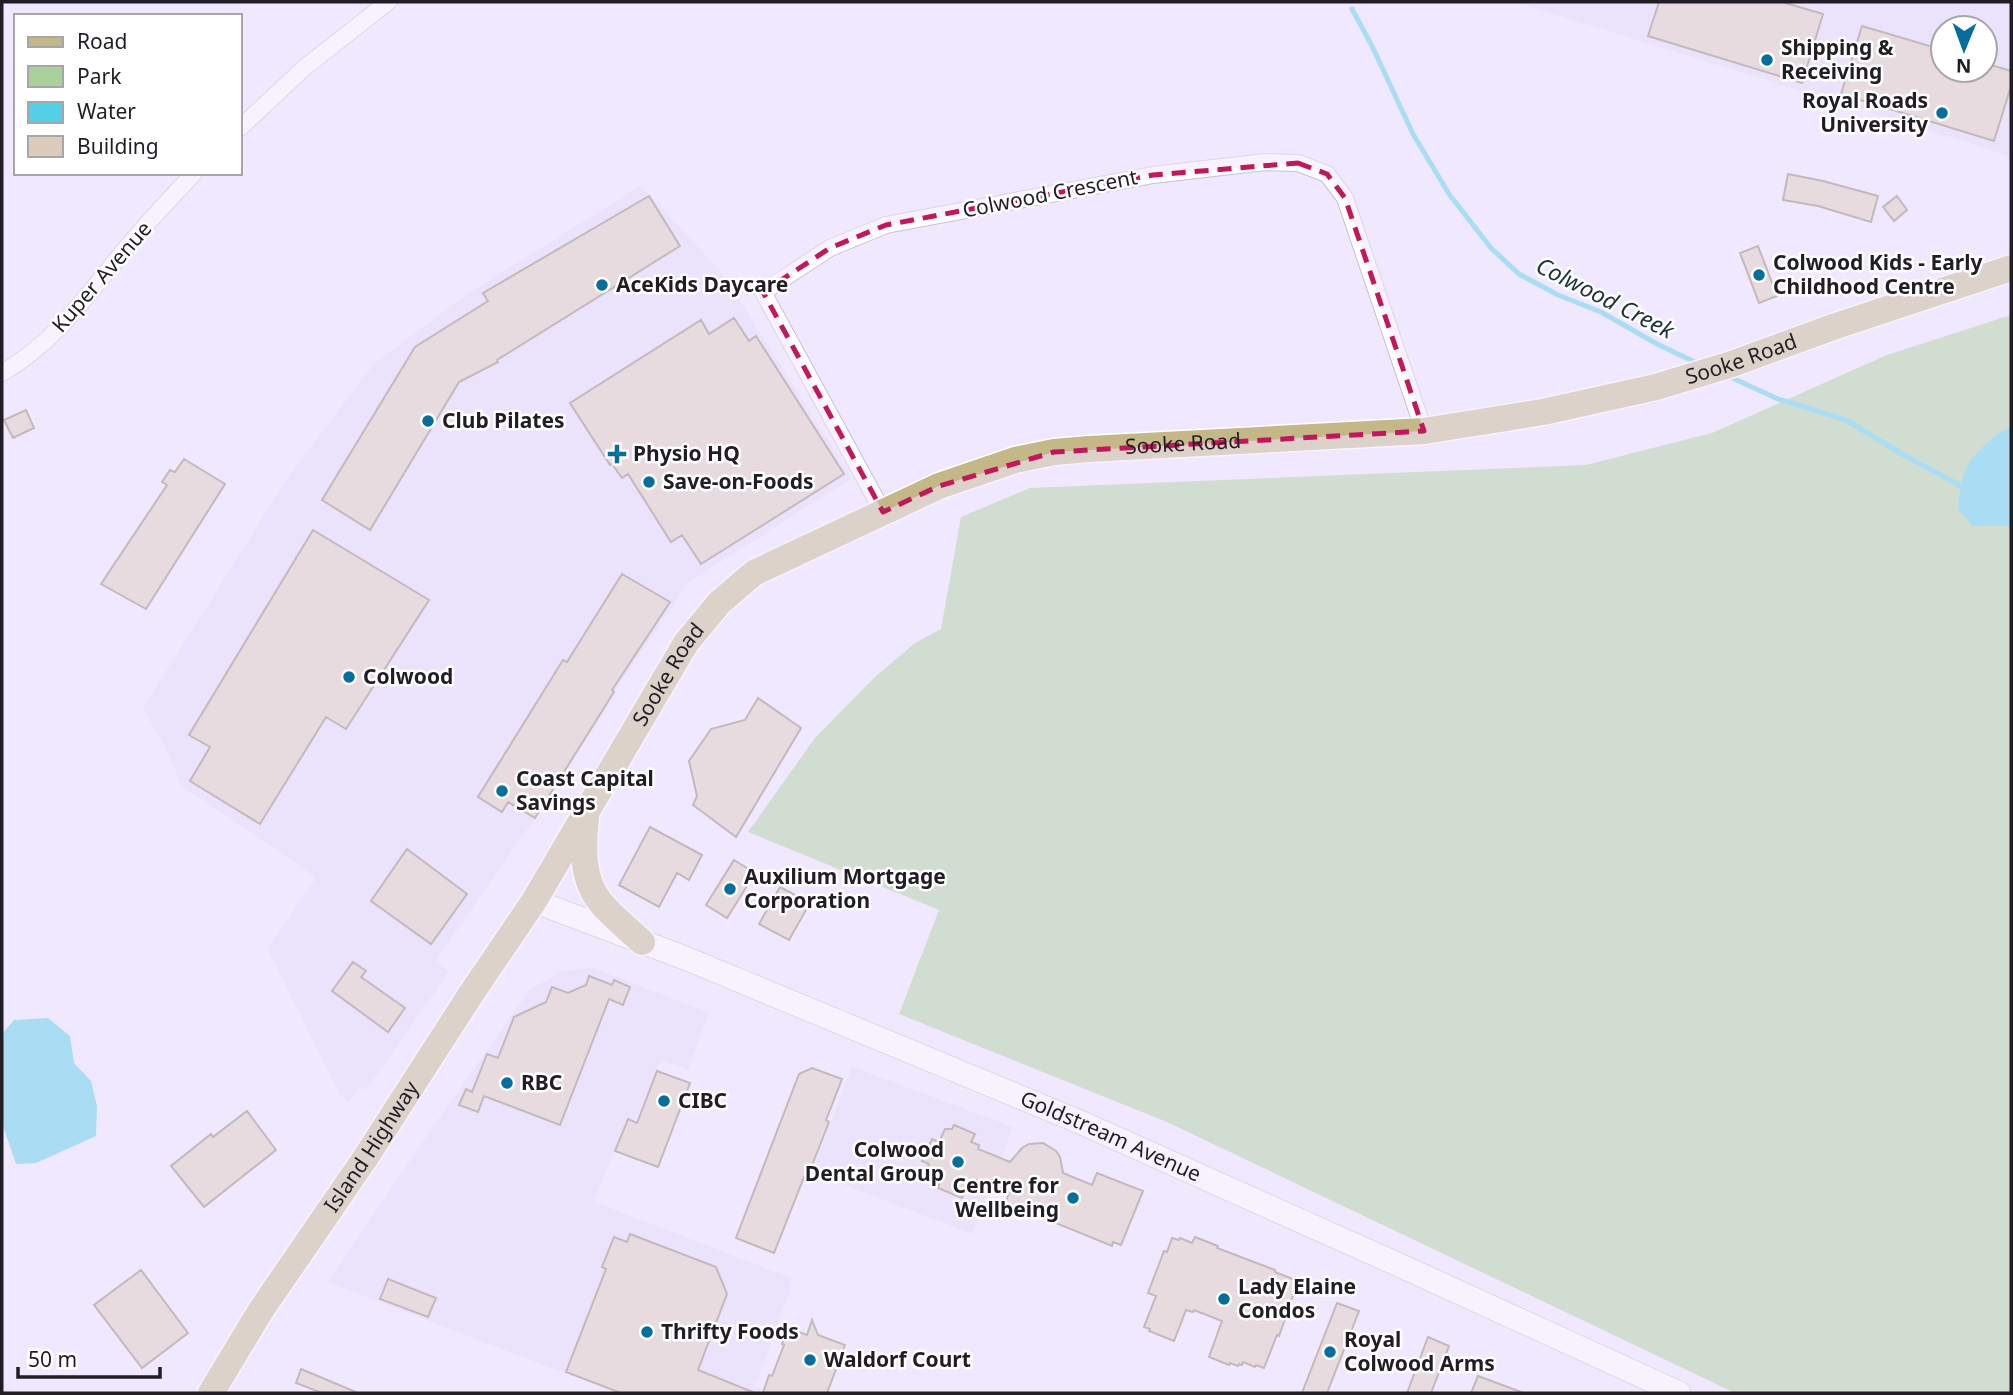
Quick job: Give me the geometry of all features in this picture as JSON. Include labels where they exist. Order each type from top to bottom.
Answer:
[{"type":"main road","name":"Sooke Road","points":[[534,901],[686,643],[719,603],[754,573],[939,486],[1015,460],[1054,452],[1424,431],[1543,412],[1656,387],[1732,364],[2011,268]]},
{"type":"main road","points":[[1971,281],[2011,283]]},
{"type":"main road","points":[[587,812],[583,848],[588,879],[600,902],[642,942]]},
{"type":"main road","name":"Island Highway","points":[[211,1393],[261,1310],[366,1157],[534,901]]},
{"type":"street","points":[[242,126],[304,68],[388,2]]},
{"type":"street","name":"Colwood Crescent","points":[[883,512],[763,292],[830,248],[887,226],[1153,175],[1265,162],[1298,163],[1326,174],[1345,198],[1424,431]]},
{"type":"street","name":"Kuper Avenue","points":[[2,373],[16,365],[65,324],[132,241],[192,175]]},
{"type":"street","name":"Goldstream Avenue","points":[[534,901],[642,942],[1154,1154],[1679,1393]]},
{"type":"highlighted area","points":[[1298,163],[1327,174],[1345,198],[1424,431],[1054,452],[939,486],[883,512],[763,292],[830,248],[886,225],[1153,175]]},
{"type":"shaded area","name":"Royal Roads University","points":[[1515,2],[2011,2],[2011,156]]},
{"type":"shaded area","points":[[641,186],[722,273],[852,478],[689,582],[614,692],[535,818],[436,960],[449,972],[366,1090],[360,1086],[349,1102],[340,1094],[268,949],[316,878],[182,786],[167,751],[143,708],[289,476],[374,364],[467,294]]},
{"type":"shaded area","points":[[593,968],[709,1013],[688,1069],[660,1060],[636,1121],[627,1118],[594,1202],[791,1278],[789,1292],[755,1387],[761,1389],[760,1393],[617,1393],[328,1282],[530,990],[562,971]]},
{"type":"shaded area","points":[[852,1067],[1013,1127],[972,1234],[812,1172]]},
{"type":"green space","points":[[2011,315],[2011,1393],[1735,1393],[1167,1122],[899,1014],[939,910],[748,832],[815,738],[875,677],[915,643],[941,629],[961,517],[1030,488],[1586,465],[1712,433],[1887,355]]},
{"type":"water","points":[[2011,429],[2011,526],[1972,526],[1958,509],[1965,472],[1972,458],[1987,443],[2001,432]]},
{"type":"water","points":[[48,1018],[70,1036],[74,1063],[91,1081],[97,1106],[96,1136],[36,1163],[16,1164],[2,1123],[2,1034],[14,1020]]},
{"type":"building","name":"Shipping & Receiving","points":[[1659,2],[1782,2],[1823,14],[1802,83],[1648,36]]},
{"type":"building","points":[[1862,26],[1929,46],[1929,84],[1999,84],[1999,67],[2011,71],[2011,86],[1994,141],[1841,94]]},
{"type":"building","points":[[1788,174],[1878,196],[1871,222],[1818,206],[1783,200]]},
{"type":"building","points":[[649,196],[680,246],[497,360],[498,362],[459,382],[370,530],[322,500],[415,347],[488,301],[483,293]]},
{"type":"building","points":[[1897,196],[1907,210],[1894,221],[1883,207]]},
{"type":"building","name":"Colwood Kids - Early Childhood Centre","points":[[1758,246],[1777,296],[1759,303],[1740,253]]},
{"type":"building","points":[[734,318],[749,341],[756,336],[844,474],[701,564],[682,535],[671,542],[628,474],[622,478],[612,464],[610,465],[570,403],[701,320],[709,334]]},
{"type":"building","points":[[26,410],[34,428],[13,438],[4,420]]},
{"type":"building","points":[[184,459],[225,484],[146,609],[101,584],[167,485],[162,482],[170,470],[175,472]]},
{"type":"building","points":[[313,530],[429,600],[346,729],[326,717],[260,824],[190,781],[210,747],[189,735]]},
{"type":"building","points":[[622,574],[670,602],[612,690],[614,692],[535,818],[508,802],[502,812],[478,797],[563,660],[567,662]]},
{"type":"building","points":[[758,698],[801,728],[736,837],[693,805],[697,796],[689,761],[711,729],[745,720]]},
{"type":"building","points":[[650,827],[702,855],[689,880],[677,873],[659,907],[619,885]]},
{"type":"building","points":[[407,849],[467,894],[431,944],[371,901]]},
{"type":"building","name":"Auxilium Mortgage Corporation","points":[[734,860],[755,873],[727,918],[706,905]]},
{"type":"building","points":[[780,887],[810,903],[789,940],[759,924]]},
{"type":"building","points":[[353,962],[366,971],[361,977],[405,1008],[388,1032],[332,991]]},
{"type":"building","points":[[589,976],[612,985],[614,980],[630,987],[623,1005],[609,999],[560,1125],[484,1096],[478,1112],[459,1105],[466,1089],[472,1092],[487,1054],[498,1058],[514,1017],[546,1002],[552,987],[568,993],[586,985]]},
{"type":"building","points":[[812,1068],[842,1079],[826,1120],[829,1122],[774,1253],[736,1238],[799,1074]]},
{"type":"building","name":"CIBC","points":[[657,1071],[690,1083],[658,1167],[615,1151],[628,1119],[637,1123]]},
{"type":"building","points":[[247,1111],[276,1150],[204,1207],[171,1166],[211,1134],[213,1137]]},
{"type":"building","name":"Centre for Wellbeing","points":[[954,1125],[975,1134],[971,1142],[979,1145],[978,1149],[1010,1162],[1022,1148],[1029,1144],[1043,1143],[1060,1157],[1063,1173],[1092,1185],[1097,1173],[1143,1191],[1121,1245],[1113,1242],[1112,1246],[1005,1204],[1009,1193],[977,1180],[975,1185],[969,1182],[962,1198],[938,1188],[940,1182],[924,1175],[929,1164],[922,1161],[932,1139],[939,1142],[945,1129],[952,1129]]},
{"type":"building","name":"Thrifty Foods","points":[[630,1234],[716,1267],[727,1294],[698,1370],[755,1393],[621,1393],[566,1372],[606,1269],[602,1267],[614,1237],[627,1242]]},
{"type":"building","name":"Lady Elaine Condos","points":[[1195,1237],[1298,1281],[1279,1336],[1277,1335],[1264,1368],[1243,1362],[1238,1366],[1229,1365],[1209,1357],[1222,1321],[1194,1310],[1186,1310],[1174,1341],[1144,1327],[1156,1296],[1148,1293],[1164,1251],[1167,1252],[1172,1238],[1192,1243]]},
{"type":"building","points":[[141,1270],[188,1333],[142,1368],[94,1305]]},
{"type":"building","points":[[388,1279],[436,1298],[428,1317],[380,1299]]},
{"type":"building","name":"Royal Colwood Arms","points":[[1337,1303],[1359,1311],[1327,1393],[1302,1393]]},
{"type":"building","name":"Waldorf Court","points":[[812,1320],[818,1335],[845,1345],[827,1393],[763,1393],[784,1345],[782,1344],[788,1328],[807,1335]]},
{"type":"building","name":"Royal Colwood Arms","points":[[1428,1337],[1449,1346],[1431,1393],[1407,1393]]},
{"type":"building","points":[[301,1369],[358,1393],[322,1393],[296,1383]]},
{"type":"building","points":[[1478,1376],[1521,1392],[1521,1393],[1471,1393]]},
{"type":"waterway","name":"Colwood Creek","points":[[1352,9],[1413,134],[1449,194],[1491,248],[1519,274],[1558,295],[1601,312],[1699,364]]},
{"type":"waterway","name":"Colwood Creek","points":[[1728,376],[1778,399],[1846,420],[1961,486]]},
{"type":"place","name":"Shipping & Receiving","points":[[1767,60]]},
{"type":"place","name":"Royal Roads University","points":[[1942,113]]},
{"type":"place","name":"Colwood Kids - Early Childhood Centre","points":[[1759,275]]},
{"type":"place","name":"AceKids Daycare","points":[[602,285]]},
{"type":"place","name":"Club Pilates","points":[[428,421]]},
{"type":"place","name":"Physio HQ","points":[[617,454]]},
{"type":"place","name":"Save-on-Foods","points":[[649,482]]},
{"type":"place","name":"Colwood","points":[[349,677]]},
{"type":"place","name":"Coast Capital Savings","points":[[502,791]]},
{"type":"place","name":"Auxilium Mortgage Corporation","points":[[730,889]]},
{"type":"place","name":"RBC","points":[[507,1083]]},
{"type":"place","name":"CIBC","points":[[664,1101]]},
{"type":"place","name":"Colwood Dental Group","points":[[958,1162]]},
{"type":"place","name":"Centre for Wellbeing","points":[[1073,1198]]},
{"type":"place","name":"Lady Elaine Condos","points":[[1224,1299]]},
{"type":"place","name":"Thrifty Foods","points":[[647,1332]]},
{"type":"place","name":"Royal Colwood Arms","points":[[1330,1352]]},
{"type":"place","name":"Waldorf Court","points":[[810,1360]]}]
